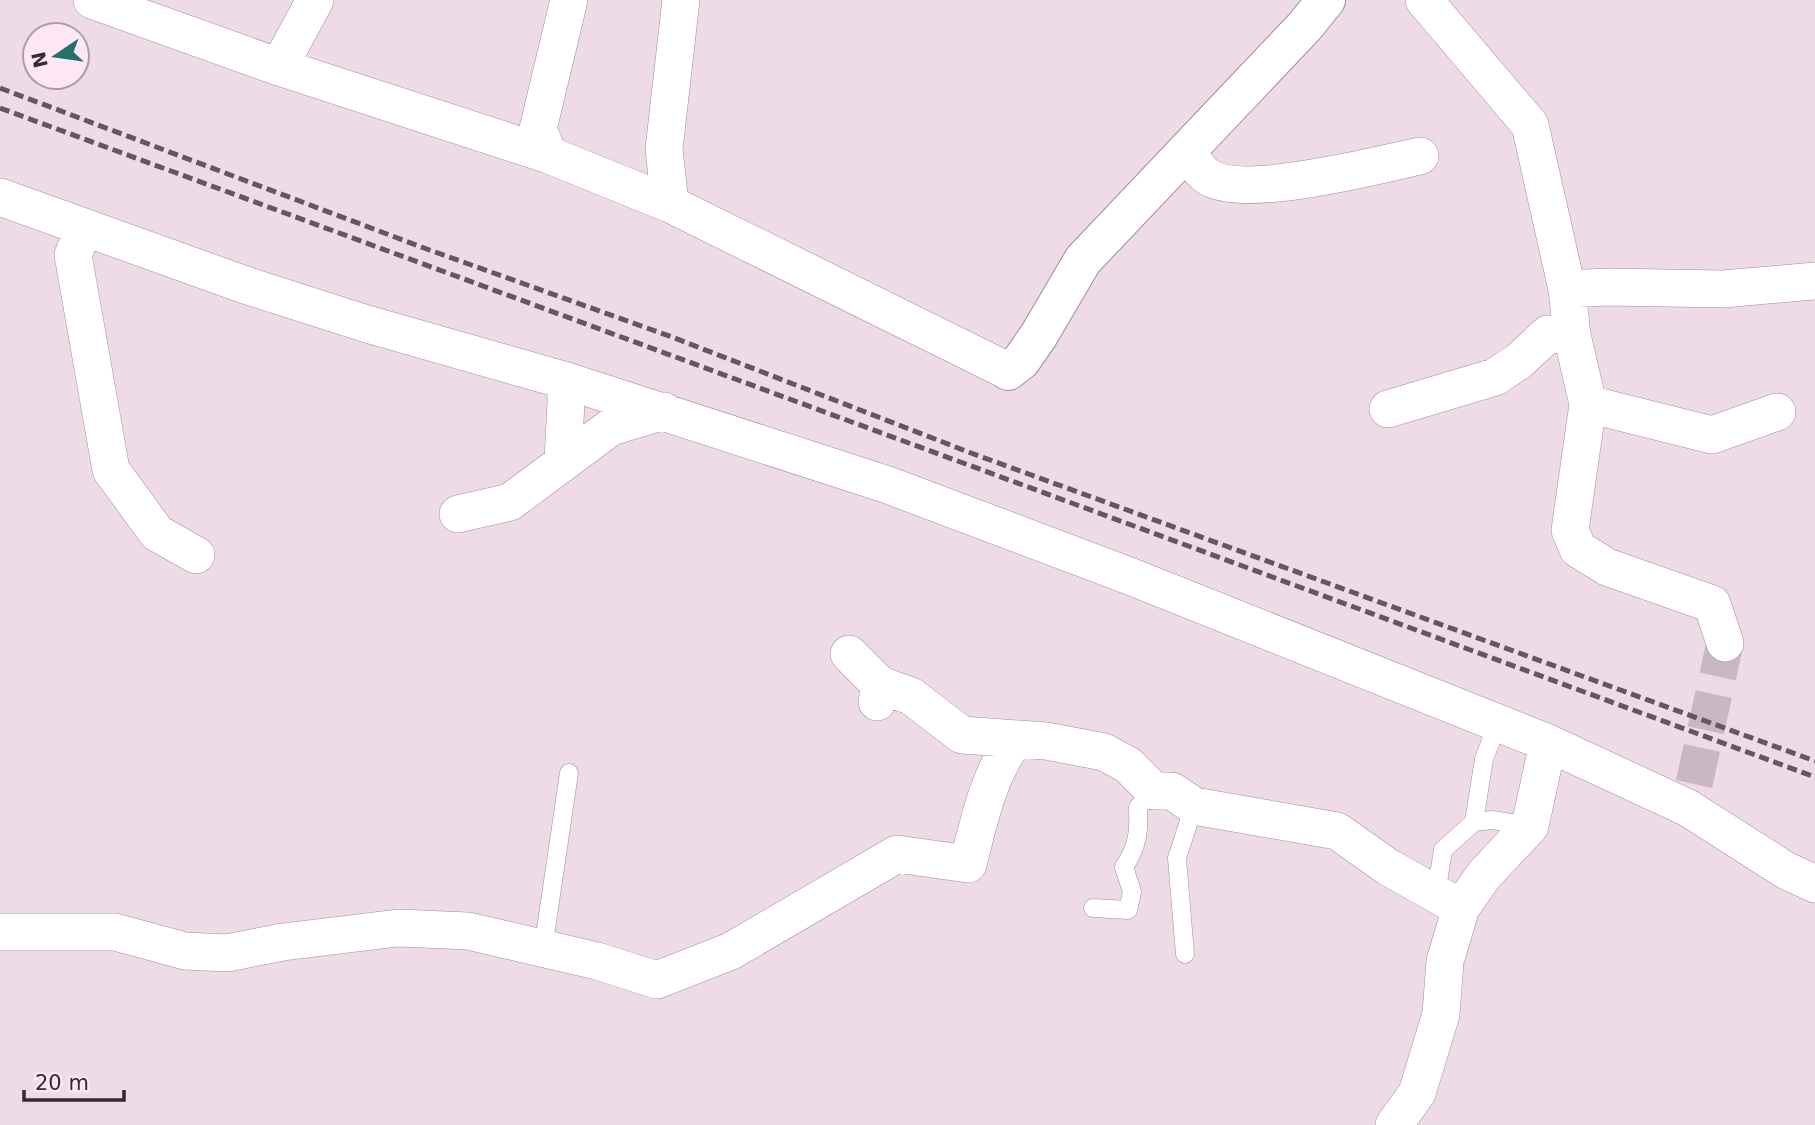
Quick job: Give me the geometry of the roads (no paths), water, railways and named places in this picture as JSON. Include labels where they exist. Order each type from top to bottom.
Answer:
[{"type":"street","points":[[92,0],[279,67],[549,155],[670,204],[1008,371],[1021,361],[1039,335],[1083,260],[1306,26],[1326,0]]},
{"type":"street","points":[[279,67],[315,0]]},
{"type":"street","points":[[549,155],[538,129],[569,0]]},
{"type":"street","points":[[670,204],[664,149],[681,0]]},
{"type":"street","points":[[1423,0],[1530,125],[1567,289],[1572,335],[1588,404],[1570,530],[1578,549],[1607,567],[1712,604],[1725,643]]},
{"type":"street","points":[[1186,151],[1207,177],[1241,186],[1299,181],[1420,156]]},
{"type":"street","points":[[0,197],[248,286],[354,320],[568,381],[888,485],[1132,577],[1548,743],[1691,796],[1785,870],[1815,884]]},
{"type":"street","points":[[84,228],[73,255],[111,470],[157,533],[196,555]]},
{"type":"street","points":[[1567,289],[1723,289],[1815,281]]},
{"type":"street","points":[[1388,409],[1494,377],[1519,361],[1548,334],[1572,335]]},
{"type":"street","points":[[563,461],[568,381]]},
{"type":"street","points":[[1588,404],[1712,435],[1777,412]]},
{"type":"street","points":[[458,514],[510,502],[611,427],[664,411]]},
{"type":"street","points":[[849,654],[879,693],[911,696],[962,735],[1046,741],[1104,752],[1128,765],[1154,791],[1172,791],[1194,806],[1337,831],[1388,867],[1448,901]]},
{"type":"street","points":[[0,932],[115,932],[185,951],[227,953],[283,942],[398,928],[468,931],[597,961],[657,980],[731,951],[897,854],[968,864],[986,797],[1003,755],[1015,740]]},
{"type":"street","points":[[1448,901],[1484,875],[1530,826],[1548,743]]},
{"type":"street","points":[[1394,1125],[1417,1093],[1441,1014],[1448,901]]},
{"type":"lane","points":[[1475,822],[1484,759],[1498,722]]},
{"type":"lane","points":[[543,949],[569,773]]},
{"type":"lane","points":[[1093,908],[1128,910],[1132,892],[1124,867],[1134,853],[1139,830],[1138,807],[1154,791]]},
{"type":"lane","points":[[1185,954],[1177,858],[1194,806]]},
{"type":"lane","points":[[1448,901],[1443,850],[1475,822],[1492,820],[1530,826]]},
{"type":"tunnel","points":[[1694,784],[1725,643]]},
{"type":"railway","points":[[0,88],[424,248],[672,337],[971,453],[1815,761]]},
{"type":"railway","points":[[0,108],[1815,777]]}]
